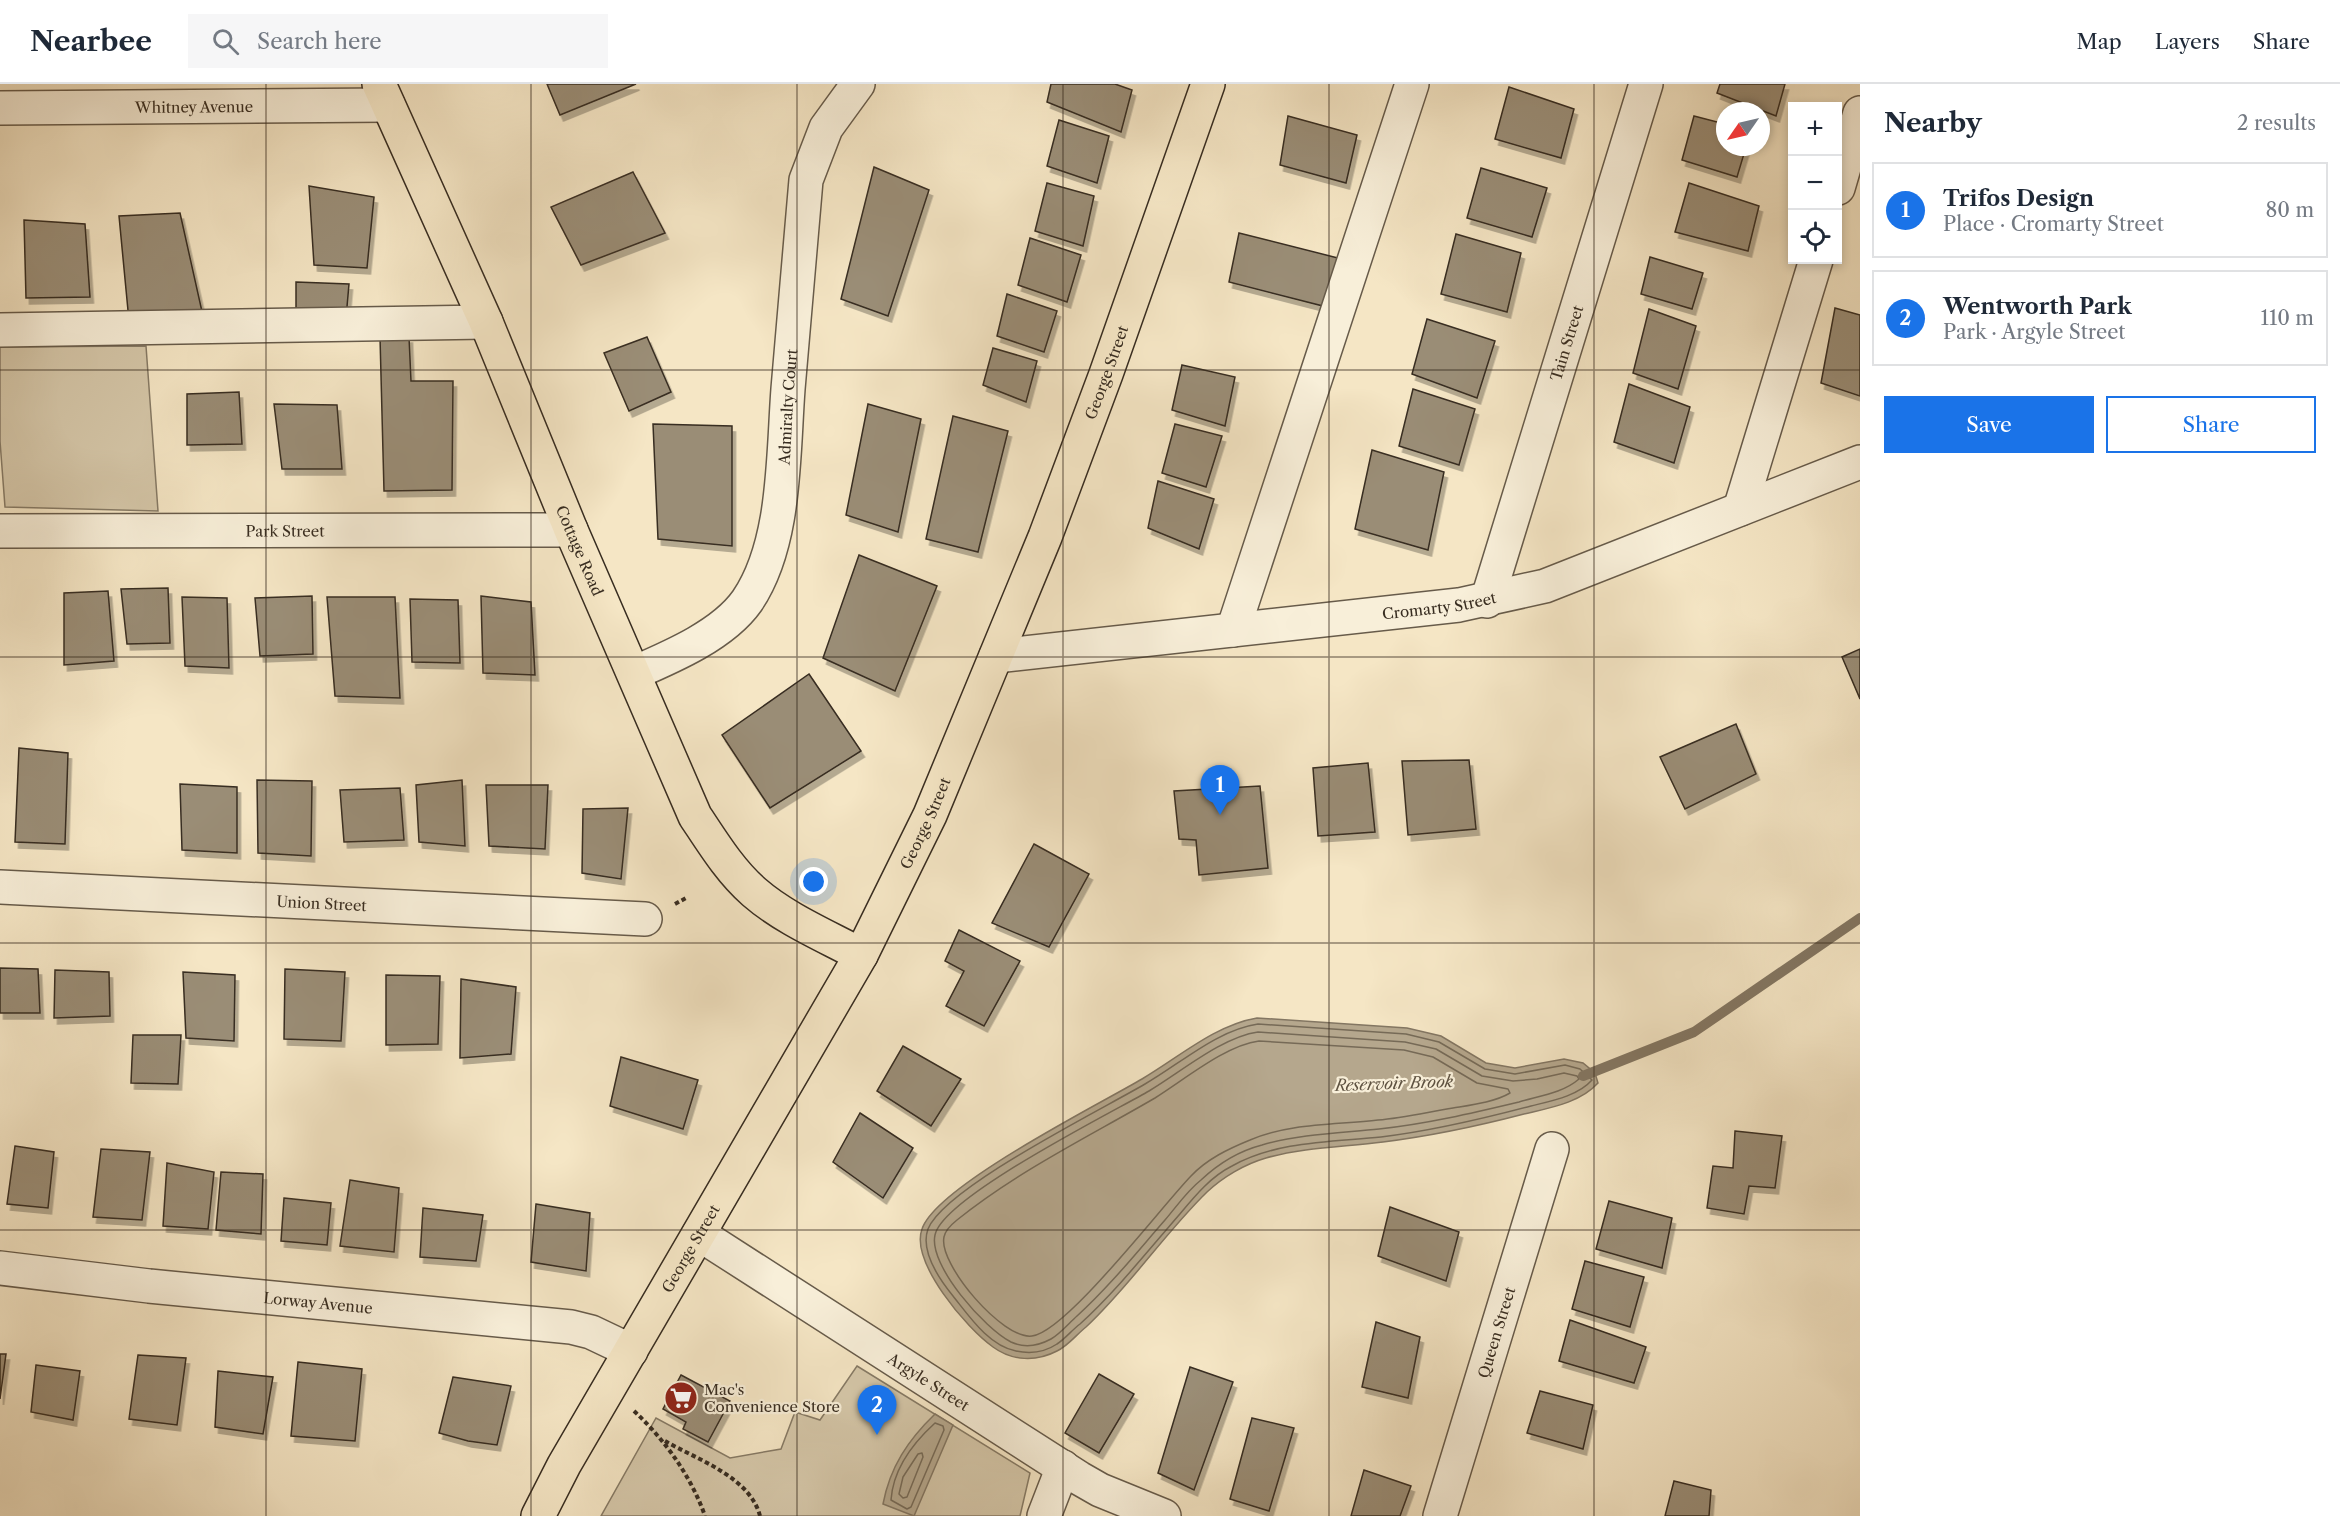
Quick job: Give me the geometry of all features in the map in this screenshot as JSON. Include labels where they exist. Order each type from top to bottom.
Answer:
[{"type":"main road","name":"George Street","points":[[538,1516],[564,1465],[861,954],[930,815],[1045,537],[1102,385],[1208,84]]},
{"type":"main road","name":"Cottage Road","points":[[384,94],[486,322],[571,530],[695,816],[721,855],[754,892],[787,915],[861,954]]},
{"type":"street","name":"Admiralty Court","points":[[634,673],[684,651],[718,628],[746,603],[764,573],[777,516],[806,180],[826,128],[858,84]]},
{"type":"street","points":[[1233,630],[1412,84]]},
{"type":"street","name":"Tain Street","points":[[1487,601],[1646,84]]},
{"type":"street","name":"Whitney Avenue","points":[[0,108],[384,94]]},
{"type":"street","points":[[1842,174],[1860,113]]},
{"type":"street","points":[[1740,509],[1815,264]]},
{"type":"street","points":[[0,330],[486,322]]},
{"type":"street","name":"Cromarty Street","points":[[996,656],[1487,601],[1545,586],[1860,462]]},
{"type":"street","name":"Park Street","points":[[0,531],[571,530]]},
{"type":"street","name":"Union Street","points":[[0,887],[645,919]]},
{"type":"street","name":"Queen Street","points":[[1440,1516],[1552,1149]]},
{"type":"street","name":"Argyle Street","points":[[699,1234],[1100,1490],[1164,1516]]},
{"type":"street","name":"Lorway Avenue","points":[[0,1268],[149,1286],[571,1327],[606,1338],[631,1351]]},
{"type":"street","points":[[1044,1516],[1063,1467]]},
{"type":"path","points":[[609,1389],[662,1439],[738,1483],[750,1493],[760,1516]]},
{"type":"path","points":[[662,1439],[688,1480],[705,1516]]},
{"type":"shaded area","points":[[146,346],[158,511],[5,507],[0,441],[0,347]]},
{"type":"shaded area","points":[[857,1366],[1030,1473],[1020,1516],[601,1516],[656,1418],[730,1458],[781,1449],[795,1412],[820,1420]]},
{"type":"water","points":[[1257,1018],[1407,1028],[1441,1036],[1486,1063],[1515,1068],[1564,1059],[1583,1063],[1595,1073],[1598,1083],[1591,1090],[1564,1104],[1489,1123],[1401,1140],[1295,1152],[1266,1158],[1242,1167],[1213,1186],[1191,1208],[1102,1311],[1061,1349],[1041,1357],[1016,1357],[1000,1352],[982,1338],[943,1294],[924,1259],[921,1243],[922,1229],[934,1211],[986,1169],[1021,1148],[1142,1079],[1197,1043],[1226,1028]]},
{"type":"water","points":[[935,1414],[953,1425],[914,1516],[883,1504],[890,1478],[901,1455],[916,1434]]},
{"type":"building","points":[[547,84],[636,84],[560,115]]},
{"type":"building","points":[[1051,84],[1115,84],[1132,90],[1121,132],[1047,102]]},
{"type":"building","points":[[1720,84],[1785,84],[1776,116],[1770,114],[1770,102],[1740,102],[1717,93]]},
{"type":"building","points":[[1509,87],[1574,109],[1561,158],[1495,139]]},
{"type":"building","points":[[1288,116],[1357,135],[1346,183],[1280,165]]},
{"type":"building","points":[[1694,116],[1716,122],[1716,156],[1743,156],[1737,177],[1682,160]]},
{"type":"building","points":[[1059,120],[1109,136],[1097,183],[1047,166]]},
{"type":"building","points":[[874,167],[929,190],[888,316],[841,299]]},
{"type":"building","points":[[1481,168],[1547,188],[1532,237],[1467,218]]},
{"type":"building","points":[[633,172],[665,233],[581,265],[551,207]]},
{"type":"building","points":[[1047,183],[1094,196],[1083,246],[1035,231]]},
{"type":"building","points":[[1689,183],[1759,206],[1748,251],[1675,232]]},
{"type":"building","points":[[309,186],[374,197],[367,268],[314,265]]},
{"type":"building","points":[[180,213],[203,316],[129,321],[119,216]]},
{"type":"building","points":[[24,220],[85,224],[90,297],[26,298]]},
{"type":"building","points":[[1239,233],[1338,258],[1323,306],[1229,282]]},
{"type":"building","points":[[1456,234],[1521,253],[1507,312],[1441,294]]},
{"type":"building","points":[[1030,238],[1081,255],[1067,302],[1018,285]]},
{"type":"building","points":[[1650,257],[1703,273],[1692,309],[1641,294]]},
{"type":"building","points":[[296,282],[349,284],[346,318],[296,317]]},
{"type":"building","points":[[1007,294],[1057,311],[1044,352],[997,336]]},
{"type":"building","points":[[1835,308],[1860,315],[1860,396],[1821,383]]},
{"type":"building","points":[[1649,309],[1696,326],[1678,389],[1633,373]]},
{"type":"building","points":[[1427,319],[1495,341],[1477,398],[1412,374]]},
{"type":"building","points":[[380,337],[409,337],[411,381],[453,381],[452,490],[384,491]]},
{"type":"building","points":[[647,337],[671,392],[629,411],[604,353]]},
{"type":"building","points":[[993,348],[1037,361],[1026,402],[983,385]]},
{"type":"building","points":[[1182,365],[1235,377],[1225,426],[1172,410]]},
{"type":"building","points":[[1629,384],[1690,407],[1674,463],[1614,442]]},
{"type":"building","points":[[1413,389],[1475,409],[1459,465],[1399,446]]},
{"type":"building","points":[[239,392],[242,444],[187,445],[187,394]]},
{"type":"building","points":[[274,404],[337,405],[342,469],[282,469]]},
{"type":"building","points":[[868,404],[921,419],[898,532],[846,515]]},
{"type":"building","points":[[953,416],[1008,431],[978,552],[926,539]]},
{"type":"building","points":[[653,424],[732,426],[732,546],[658,539]]},
{"type":"building","points":[[1175,424],[1222,436],[1206,487],[1162,473]]},
{"type":"building","points":[[1372,450],[1444,472],[1428,550],[1355,529]]},
{"type":"building","points":[[1158,481],[1214,499],[1199,549],[1148,528]]},
{"type":"building","points":[[859,555],[937,586],[895,691],[823,658]]},
{"type":"building","points":[[168,588],[170,643],[127,644],[121,589]]},
{"type":"building","points":[[108,591],[114,661],[64,665],[64,593]]},
{"type":"building","points":[[312,596],[313,654],[260,656],[255,598]]},
{"type":"building","points":[[481,596],[531,602],[535,675],[483,673]]},
{"type":"building","points":[[182,597],[227,598],[229,668],[185,666]]},
{"type":"building","points":[[327,597],[395,597],[400,698],[335,696]]},
{"type":"building","points":[[410,599],[458,600],[460,663],[412,662]]},
{"type":"building","points":[[1860,649],[1860,699],[1842,657]]},
{"type":"building","points":[[809,674],[861,751],[770,808],[722,735]]},
{"type":"building","points":[[1736,724],[1756,774],[1685,809],[1660,757]]},
{"type":"building","points":[[19,748],[68,753],[65,844],[15,842]]},
{"type":"building","points":[[1469,760],[1476,829],[1408,835],[1402,761]]},
{"type":"building","points":[[1368,763],[1375,832],[1318,836],[1313,768]]},
{"type":"building","points":[[257,780],[312,781],[311,856],[258,853]]},
{"type":"building","points":[[462,780],[465,846],[419,842],[416,785]]},
{"type":"building","points":[[180,784],[237,787],[237,853],[182,850]]},
{"type":"building","points":[[486,785],[548,785],[545,849],[489,846]]},
{"type":"building","points":[[1260,786],[1268,868],[1199,875],[1196,840],[1179,839],[1174,791]]},
{"type":"building","points":[[400,788],[404,840],[344,842],[340,790]]},
{"type":"building","points":[[628,808],[621,879],[582,873],[583,809]]},
{"type":"building","points":[[1034,844],[1089,874],[1049,947],[992,923]]},
{"type":"building","points":[[959,930],[1020,961],[984,1026],[946,1006],[964,971],[945,961]]},
{"type":"building","points":[[0,968],[38,969],[40,1013],[0,1013]]},
{"type":"building","points":[[285,969],[345,972],[341,1041],[284,1039]]},
{"type":"building","points":[[55,970],[109,972],[110,1016],[54,1018]]},
{"type":"building","points":[[183,972],[235,975],[234,1041],[186,1038]]},
{"type":"building","points":[[386,975],[440,976],[438,1044],[386,1045]]},
{"type":"building","points":[[461,979],[516,987],[511,1054],[460,1058]]},
{"type":"building","points":[[133,1035],[181,1035],[178,1084],[131,1083]]},
{"type":"building","points":[[903,1046],[961,1079],[931,1126],[877,1091]]},
{"type":"building","points":[[621,1057],[698,1080],[683,1129],[610,1106]]},
{"type":"building","points":[[860,1113],[913,1148],[883,1198],[833,1162]]},
{"type":"building","points":[[1735,1131],[1782,1136],[1775,1188],[1749,1186],[1744,1214],[1707,1208],[1713,1166],[1733,1168]]},
{"type":"building","points":[[15,1146],[54,1152],[48,1208],[7,1204]]},
{"type":"building","points":[[101,1149],[150,1152],[142,1220],[93,1217]]},
{"type":"building","points":[[167,1163],[214,1172],[208,1229],[163,1226]]},
{"type":"building","points":[[221,1172],[263,1174],[261,1234],[216,1230]]},
{"type":"building","points":[[350,1180],[399,1188],[394,1252],[340,1246]]},
{"type":"building","points":[[284,1198],[331,1203],[327,1245],[281,1241]]},
{"type":"building","points":[[1609,1201],[1672,1218],[1662,1268],[1596,1249]]},
{"type":"building","points":[[536,1204],[590,1213],[586,1271],[531,1262]]},
{"type":"building","points":[[1390,1207],[1459,1232],[1446,1281],[1378,1256]]},
{"type":"building","points":[[423,1208],[483,1215],[476,1261],[420,1257]]},
{"type":"building","points":[[1585,1261],[1644,1277],[1630,1327],[1572,1309]]},
{"type":"building","points":[[1570,1320],[1646,1347],[1634,1383],[1559,1361]]},
{"type":"building","points":[[1376,1322],[1420,1337],[1408,1398],[1362,1387]]},
{"type":"building","points":[[0,1354],[6,1354],[0,1399]]},
{"type":"building","points":[[138,1355],[186,1358],[177,1425],[129,1419]]},
{"type":"building","points":[[298,1362],[362,1369],[355,1441],[291,1436]]},
{"type":"building","points":[[36,1365],[80,1371],[73,1420],[31,1412]]},
{"type":"building","points":[[1190,1367],[1233,1382],[1194,1490],[1158,1473]]},
{"type":"building","points":[[218,1371],[273,1377],[263,1434],[215,1427]]},
{"type":"building","points":[[1099,1374],[1134,1394],[1099,1453],[1065,1433]]},
{"type":"building","points":[[681,1375],[730,1401],[708,1442],[683,1429],[686,1422],[663,1409]]},
{"type":"building","points":[[453,1377],[511,1386],[497,1445],[468,1441],[439,1433]]},
{"type":"building","points":[[1540,1391],[1593,1405],[1583,1449],[1527,1433]]},
{"type":"building","points":[[1252,1418],[1294,1428],[1269,1511],[1230,1499]]},
{"type":"building","points":[[1364,1470],[1411,1486],[1400,1516],[1351,1516]]},
{"type":"building","points":[[1674,1481],[1711,1490],[1709,1516],[1665,1516]]},
{"type":"waterway","name":"Reservoir Brook","points":[[1583,1076],[1694,1032],[1860,918]]},
{"type":"place","name":"Trifos Design","points":[[1220,815]]},
{"type":"place","name":"Mac's Convenience Store","points":[[681,1398]]},
{"type":"place","name":"Wentworth Park","points":[[877,1435]]}]
